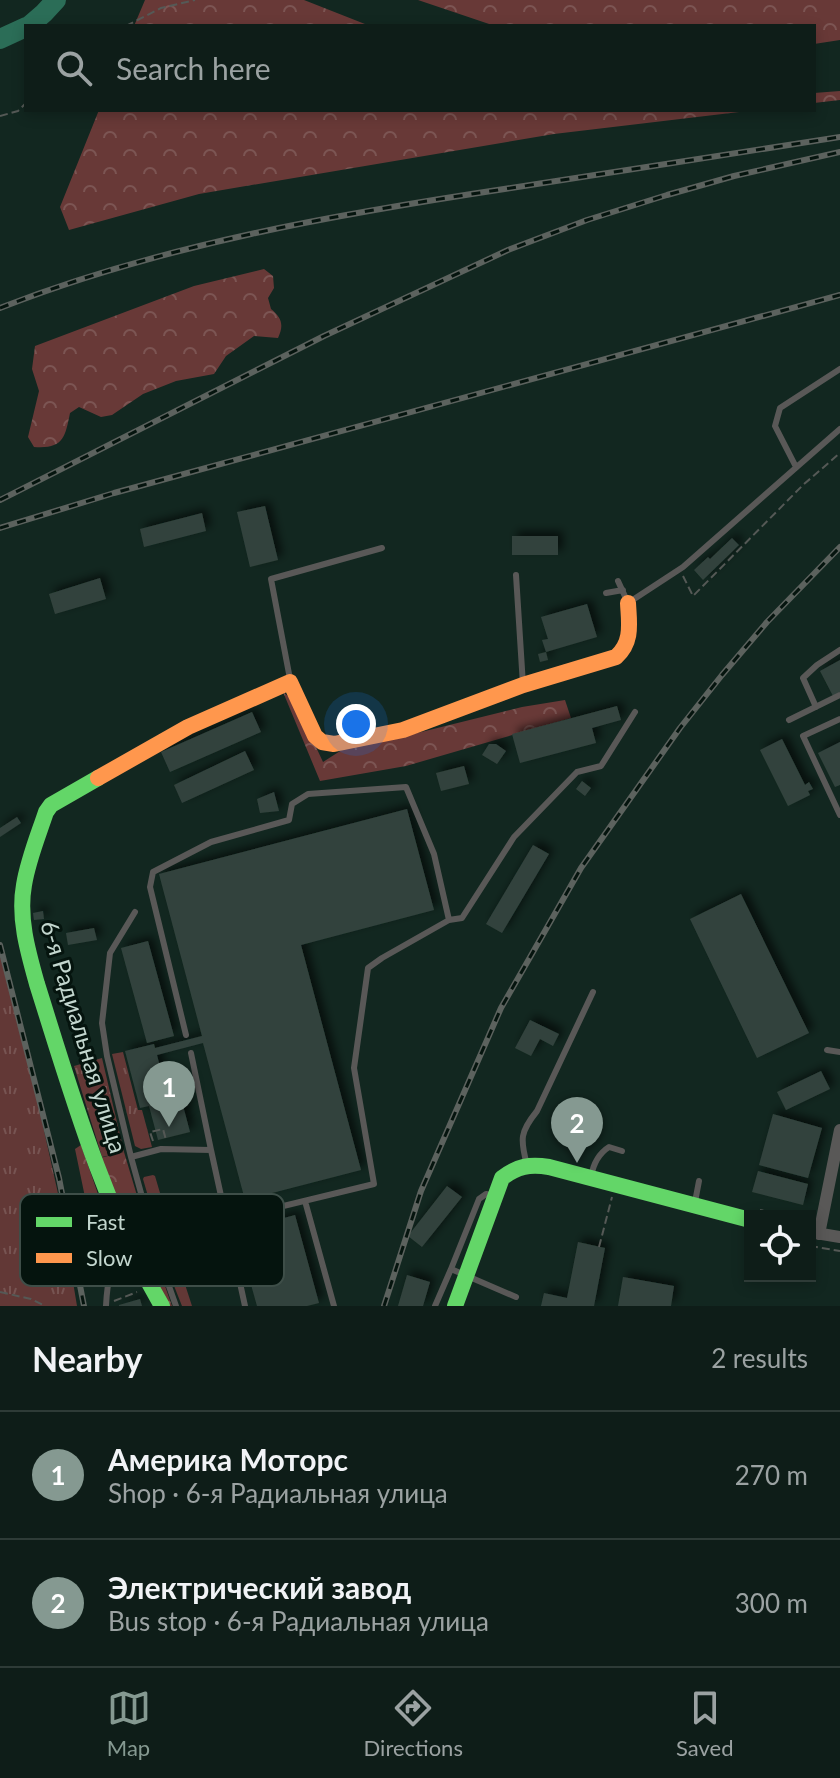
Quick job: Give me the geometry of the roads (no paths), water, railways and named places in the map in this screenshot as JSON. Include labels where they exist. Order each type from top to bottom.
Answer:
[{"type":"street","points":[[290,682],[315,736],[322,742],[334,744],[403,730],[523,685],[616,657],[624,650],[629,637],[626,596]]},
{"type":"street","name":"6-я Радиальная улица","points":[[107,1194],[36,979],[21,901],[36,828],[51,805],[188,727],[290,682]]},
{"type":"street","points":[[816,1229],[840,1130]]},
{"type":"street","points":[[455,1306],[459,1273],[502,1178],[515,1167],[535,1164],[744,1218]]},
{"type":"street","points":[[816,1233],[840,1237]]},
{"type":"street","name":"6-я Радиальная улица","points":[[149,1286],[162,1306]]},
{"type":"lane","points":[[796,467],[775,426],[780,408],[840,369]]},
{"type":"lane","points":[[606,593],[626,596],[651,588],[680,569],[840,429]]},
{"type":"lane","points":[[290,682],[271,579],[382,548]]},
{"type":"lane","points":[[516,575],[523,685]]},
{"type":"lane","points":[[646,577],[651,588]]},
{"type":"lane","points":[[618,581],[626,596]]},
{"type":"lane","points":[[816,707],[803,678],[840,650]]},
{"type":"lane","points":[[789,720],[840,695]]},
{"type":"lane","points":[[284,1206],[374,1184],[354,1068],[368,968],[449,920],[462,918],[514,837],[577,772],[601,766],[635,712]]},
{"type":"lane","points":[[840,719],[803,736],[840,815]]},
{"type":"lane","points":[[186,1035],[150,887],[153,872],[211,842],[289,820],[292,804],[308,794],[406,787],[434,854],[449,920]]},
{"type":"lane","points":[[832,797],[840,793]]},
{"type":"lane","points":[[135,912],[110,953],[102,1023],[107,1056],[141,1194]]},
{"type":"lane","points":[[527,1165],[521,1138],[537,1111],[593,992]]},
{"type":"lane","points":[[827,1050],[840,1052]]},
{"type":"lane","points":[[191,1053],[220,1194]]},
{"type":"lane","points":[[591,1177],[593,1166],[603,1151],[609,1147],[622,1151]]},
{"type":"lane","points":[[131,1157],[155,1150],[211,1150]]},
{"type":"lane","points":[[695,1206],[699,1181]]},
{"type":"lane","points":[[305,1201],[334,1306]]},
{"type":"lane","points":[[435,1306],[459,1273],[516,1297]]},
{"type":"lane","points":[[169,1286],[176,1306]]},
{"type":"lane","points":[[241,1286],[245,1306]]},
{"type":"waterway","points":[[31,24],[56,0]]},
{"type":"waterway","points":[[0,39],[24,28]]},
{"type":"railway","points":[[0,308],[125,266],[252,234],[446,198],[840,137]]},
{"type":"railway","points":[[0,500],[324,336],[508,250],[587,220],[667,195],[840,152]]},
{"type":"railway","points":[[0,528],[114,493],[840,295]]},
{"type":"railway","points":[[384,1306],[421,1191],[501,1008],[581,868],[680,728],[722,675],[767,622],[840,547]]},
{"type":"railway","points":[[0,945],[62,1194]]},
{"type":"railway","points":[[80,1286],[84,1306]]},
{"type":"place","name":"Америка Моторс","points":[[169,1127]]},
{"type":"place","name":"Электрический завод","points":[[577,1163]]}]
